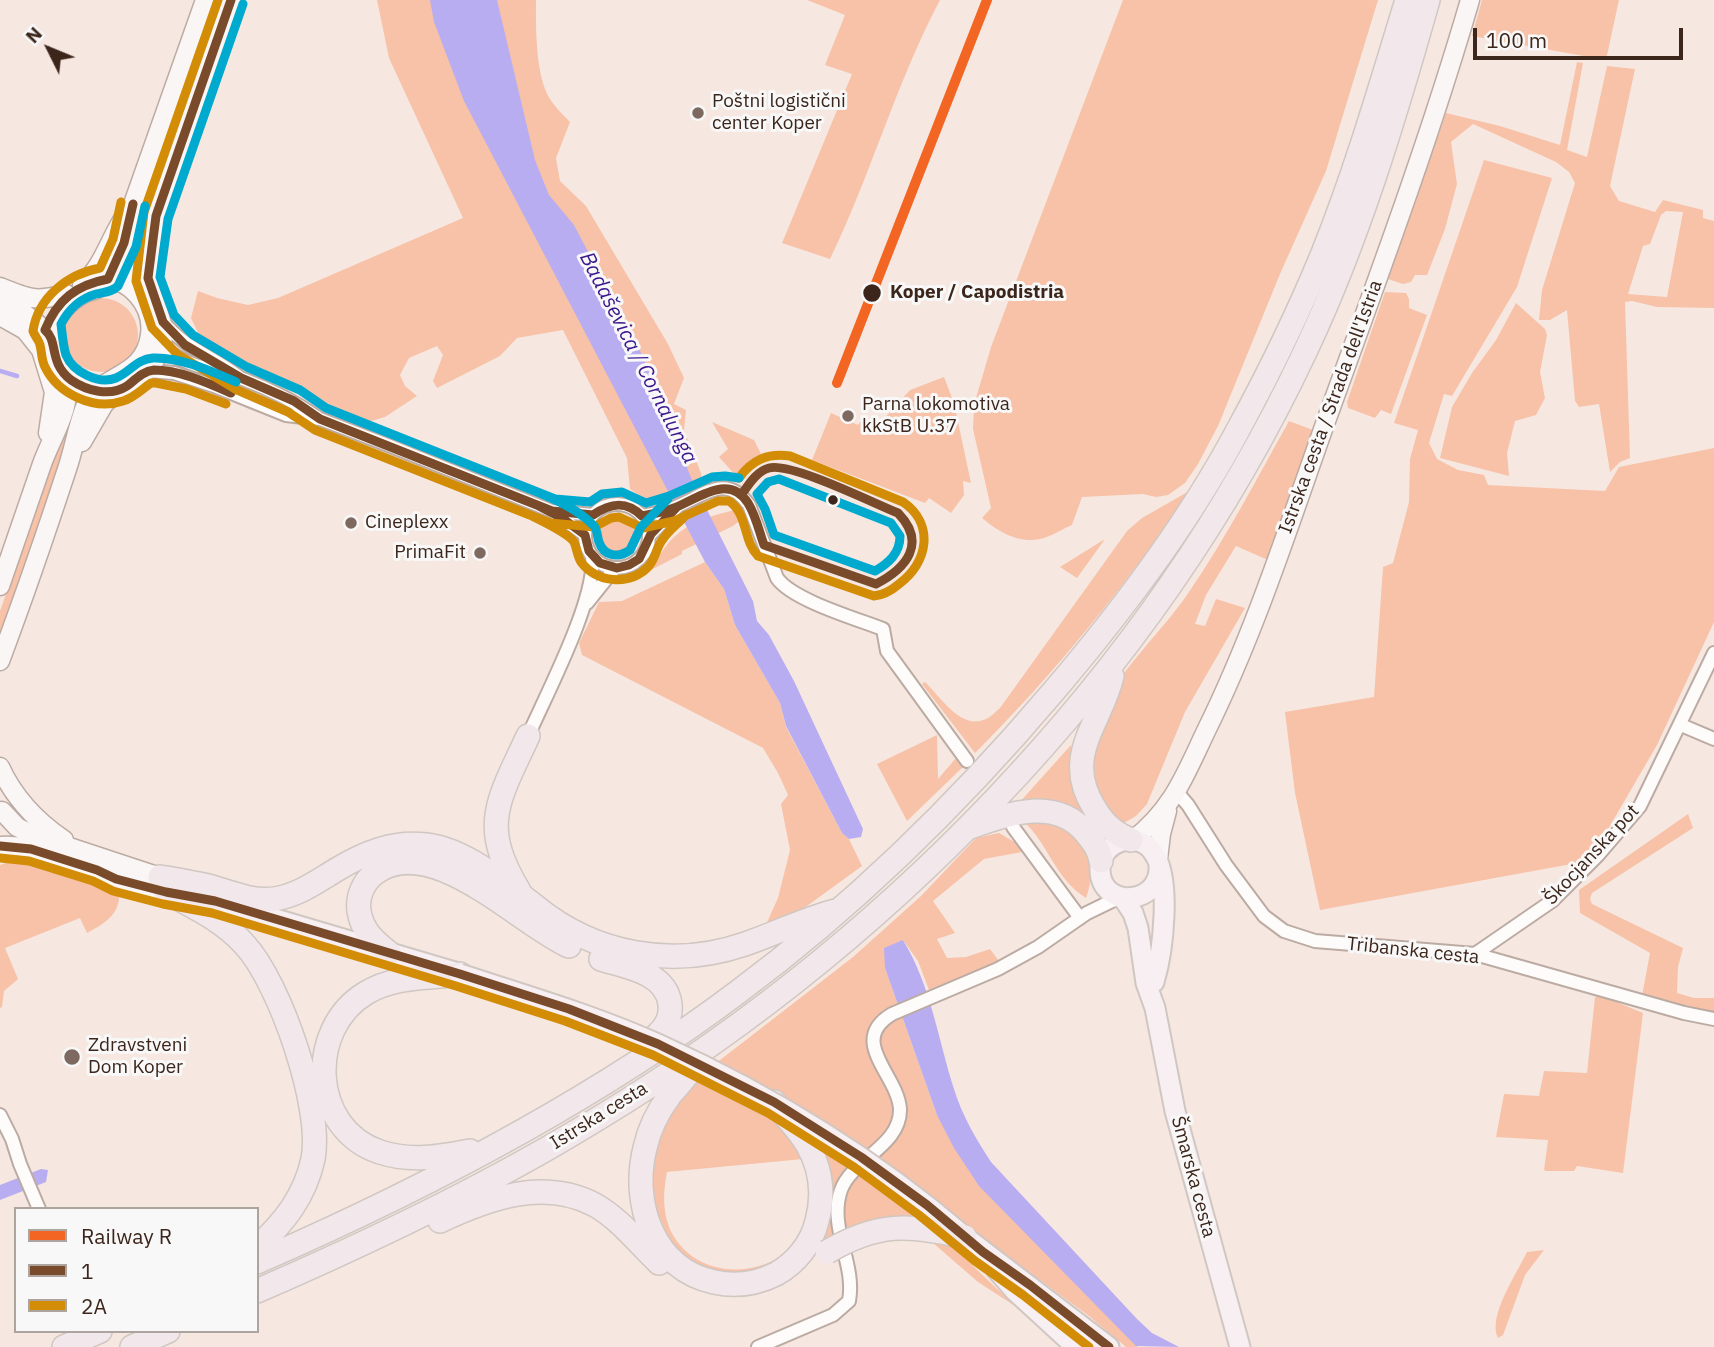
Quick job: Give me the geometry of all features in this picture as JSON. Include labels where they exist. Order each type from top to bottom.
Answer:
[{"type":"highway","name":"Istrska cesta","points":[[259,1261],[390,1201],[494,1146],[617,1075],[736,995],[841,909],[939,819],[1013,739],[1090,649],[1129,598],[1187,514],[1235,436],[1277,356],[1323,253],[1367,131],[1408,0]]},
{"type":"highway","name":"Istrska cesta","points":[[259,1291],[381,1236],[566,1138],[704,1048],[794,982],[862,926],[967,828],[1067,720],[1160,602],[1207,531],[1257,447],[1305,352],[1342,267],[1383,151],[1428,0]]},
{"type":"highway","points":[[1115,662],[1109,687],[1088,733],[1082,765],[1089,799],[1095,810],[1110,828],[1132,840]]},
{"type":"highway","points":[[521,894],[505,867],[495,829],[500,801],[528,736]]},
{"type":"highway","points":[[967,828],[1020,811],[1063,815],[1078,823],[1099,850],[1101,867]]},
{"type":"highway","points":[[163,885],[210,887],[254,899],[272,899],[299,892],[362,855],[385,847],[429,845],[450,851],[478,866],[521,894],[563,927],[611,948],[646,956],[724,951],[773,934],[803,919],[841,909]]},
{"type":"highway","points":[[389,953],[365,930],[358,905],[360,894],[372,875],[382,869],[396,865],[421,864],[461,877],[562,943],[648,975],[665,989],[669,998],[669,1020],[661,1031],[630,1058],[617,1075]]},
{"type":"highway","points":[[163,885],[220,923],[246,945],[259,962],[288,1024],[304,1078],[313,1119],[313,1159],[295,1205],[278,1228],[259,1245]]},
{"type":"highway","points":[[460,974],[403,979],[381,985],[351,1003],[328,1038],[323,1062],[323,1082],[339,1121],[355,1138],[377,1151],[405,1158],[433,1158],[494,1146]]},
{"type":"highway","points":[[704,1048],[696,1064],[660,1110],[641,1162],[640,1188],[644,1211],[657,1244],[671,1260],[690,1274],[725,1285],[762,1281],[863,1233],[894,1228],[929,1230],[965,1237]]},
{"type":"highway","points":[[774,1102],[807,1144],[816,1162],[821,1186],[826,1249]]},
{"type":"highway","points":[[381,1236],[397,1237],[419,1231],[467,1208],[534,1191],[573,1197],[595,1205],[619,1223],[677,1279],[708,1292],[737,1295],[770,1288],[826,1249]]},
{"type":"highway","points":[[64,1347],[96,1333]]},
{"type":"highway","points":[[132,1347],[164,1333]]},
{"type":"main road","points":[[1154,982],[1159,964],[1164,881],[1158,862],[1146,844],[1132,840],[1113,845],[1101,867],[1107,889],[1121,898],[1133,912],[1146,983],[1155,1008]]},
{"type":"main road","points":[[1121,898],[1134,899],[1149,892],[1156,882],[1158,862]]},
{"type":"main road","points":[[163,885],[569,1009],[658,1044],[774,1102],[871,1164],[1109,1347]]},
{"type":"main road","points":[[1149,892],[1155,1008]]},
{"type":"main road","name":"Šmarska cesta","points":[[1155,1008],[1175,1111],[1239,1346]]},
{"type":"main road","points":[[983,1252],[1015,1291],[1076,1347]]},
{"type":"street","points":[[46,339],[67,305],[83,294],[99,288],[108,279],[119,258],[128,233],[133,204],[205,0]]},
{"type":"street","points":[[135,292],[136,264],[156,216],[231,0]]},
{"type":"street","name":"Istrska cesta / Strada dell'Istria","points":[[1173,798],[1229,684],[1256,618],[1380,269],[1470,0]]},
{"type":"street","points":[[0,287],[30,299],[43,300],[66,294],[82,285],[96,272],[120,222],[133,204]]},
{"type":"street","points":[[148,371],[158,334],[148,278],[156,216]]},
{"type":"street","points":[[82,285],[108,279],[128,286],[135,292],[158,334],[180,359],[206,370],[241,378],[294,401],[320,419],[552,511],[585,535]]},
{"type":"street","points":[[43,461],[54,392],[46,339],[50,317],[66,294]]},
{"type":"street","points":[[0,305],[25,314],[46,339],[55,362],[67,377],[82,387],[96,391],[118,390]]},
{"type":"street","points":[[0,316],[46,339]]},
{"type":"street","points":[[158,334],[185,345],[241,378]]},
{"type":"street","points":[[0,661],[69,463],[85,406],[96,391],[130,370],[158,334]]},
{"type":"street","points":[[69,463],[99,411],[118,390],[148,371],[174,373],[286,415],[320,419]]},
{"type":"street","points":[[0,586],[43,461],[68,401],[67,377]]},
{"type":"street","points":[[642,516],[677,507],[715,487],[742,494],[783,586],[796,594],[883,629],[887,651],[967,761]]},
{"type":"street","points":[[649,536],[642,516],[636,510],[621,505],[606,506],[593,515],[585,535],[586,545],[592,556],[603,565],[615,568],[628,566],[639,559],[646,549],[649,536],[677,507]]},
{"type":"street","points":[[552,511],[593,515]]},
{"type":"street","points":[[528,736],[584,606],[593,565],[592,556]]},
{"type":"street","points":[[584,606],[615,568]]},
{"type":"street","name":"Škocjanska pot","points":[[1475,954],[1552,901],[1598,855],[1640,806],[1714,653]]},
{"type":"street","points":[[1681,725],[1714,739]]},
{"type":"street","points":[[0,767],[21,803],[51,831],[79,849]]},
{"type":"street","points":[[1132,840],[1152,824],[1173,798]]},
{"type":"street","points":[[1158,862],[1161,834],[1173,798]]},
{"type":"street","name":"Tribanska cesta","points":[[1173,798],[1188,805],[1226,865],[1264,916],[1284,931],[1315,941],[1475,954],[1714,1019]]},
{"type":"street","points":[[1,813],[17,827],[33,835],[79,849],[163,885]]},
{"type":"street","points":[[1013,827],[1084,915]]},
{"type":"street","points":[[0,846],[31,849],[97,870],[116,879]]},
{"type":"street","points":[[0,858],[30,859],[94,876],[163,885]]},
{"type":"street","points":[[1084,915],[1098,888],[1101,867]]},
{"type":"street","points":[[758,1347],[834,1315],[849,1301],[850,1279],[826,1249],[839,1233],[837,1211],[844,1182],[894,1130],[900,1117],[898,1099],[876,1054],[874,1037],[881,1022],[998,969],[1028,953],[1084,915],[1121,898]]},
{"type":"street","points":[[0,1115],[38,1207]]},
{"type":"shaded area","points":[[377,0],[536,0],[542,80],[552,102],[570,122],[556,158],[560,181],[586,206],[668,344],[684,378],[674,404],[686,410],[684,430],[701,473],[702,483],[698,487],[652,504],[630,489],[627,458],[563,330],[517,338],[500,356],[437,388],[433,381],[443,355],[437,346],[409,358],[400,375],[405,386],[417,396],[385,417],[368,422],[320,403],[197,339],[199,335],[191,318],[198,291],[248,305],[278,298],[463,218],[389,58]]},
{"type":"shaded area","points":[[807,0],[940,0],[910,64],[830,259],[782,243],[852,74],[825,65],[845,15]]},
{"type":"shaded area","points":[[1123,0],[1378,0],[1326,171],[1280,274],[1218,426],[1198,464],[1185,483],[1168,495],[1082,497],[1072,525],[1044,538],[1024,540],[1001,532],[982,518],[991,508],[973,429],[974,405],[991,347]]},
{"type":"shaded area","points":[[1482,0],[1619,0],[1606,60],[1472,36]]},
{"type":"shaded area","points":[[1577,62],[1583,63],[1567,150],[1587,157],[1607,66],[1635,69],[1610,186],[1619,201],[1655,212],[1663,200],[1703,210],[1703,218],[1714,221],[1714,308],[1657,307],[1625,302],[1630,458],[1620,462],[1610,472],[1599,404],[1579,407],[1575,401],[1567,310],[1550,320],[1539,320],[1542,290],[1575,183],[1569,172],[1556,162],[1473,124],[1451,142],[1457,184],[1445,229],[1427,275],[1415,275],[1411,282],[1403,284],[1388,279],[1446,113],[1560,145]],"holes":[[[1666,211],[1683,212],[1667,297],[1628,294],[1643,246],[1650,244],[1661,215]]]},
{"type":"shaded area","points":[[1484,160],[1552,178],[1517,287],[1452,396],[1444,394],[1429,443],[1437,459],[1458,470],[1484,475],[1488,485],[1605,491],[1619,467],[1714,448],[1714,622],[1657,745],[1607,831],[1577,863],[1320,910],[1295,793],[1285,712],[1374,697],[1383,567],[1393,563],[1409,502],[1410,459],[1418,430],[1394,423]]},
{"type":"shaded area","points":[[1385,292],[1406,293],[1409,308],[1427,315],[1391,414],[1381,410],[1375,418],[1348,408],[1347,402]]},
{"type":"shaded area","points":[[94,298],[108,298],[122,304],[132,314],[138,335],[136,349],[122,366],[108,372],[94,372],[80,366],[70,356],[64,342],[64,328],[70,314],[80,304]]},
{"type":"shaded area","points":[[1516,303],[1545,329],[1547,335],[1540,372],[1545,398],[1536,415],[1515,421],[1507,453],[1509,476],[1440,458],[1452,407],[1496,340]]},
{"type":"shaded area","points":[[944,377],[954,403],[971,483],[963,481],[964,495],[951,513],[929,498],[925,503],[812,460],[831,413],[858,425],[864,417],[880,423],[910,390]]},
{"type":"shaded area","points":[[1289,421],[1313,430],[1268,560],[1236,546],[1206,595],[1195,624],[1205,626],[1216,599],[1245,608],[1185,712],[1147,804],[1136,816],[1124,823],[1106,811],[1094,783],[1093,737],[1102,709],[1124,674],[1177,609],[1203,571]]},
{"type":"shaded area","points":[[712,422],[754,440],[761,454],[747,475],[737,477],[719,457],[728,449]]},
{"type":"shaded area","points":[[66,423],[74,426],[0,635],[0,611]]},
{"type":"shaded area","points":[[1191,490],[1142,560],[1089,627],[1034,691],[975,753],[922,684],[925,682],[944,703],[968,720],[977,721],[990,717],[1000,708],[1127,531],[1142,518]]},
{"type":"shaded area","points":[[735,510],[738,522],[733,526],[649,571],[679,532],[702,520]]},
{"type":"shaded area","points":[[617,517],[631,523],[637,537],[631,551],[617,557],[603,551],[597,537],[603,523]]},
{"type":"shaded area","points":[[1105,539],[1077,578],[1060,567]]},
{"type":"shaded area","points":[[705,562],[724,589],[735,625],[780,703],[786,727],[862,866],[796,914],[763,931],[778,898],[790,850],[781,804],[788,795],[763,748],[582,655],[579,643],[599,602],[622,601]]},
{"type":"shaded area","points":[[937,735],[938,779],[956,758],[964,766],[907,821],[877,764]]},
{"type":"shaded area","points":[[1071,745],[1074,780],[1086,814],[1064,808],[1018,804]]},
{"type":"shaded area","points":[[1688,814],[1693,828],[1592,893],[1590,899],[1592,904],[1683,948],[1678,967],[1677,993],[1694,998],[1714,998],[1714,1015],[1642,996],[1650,953],[1580,913],[1579,890]]},
{"type":"shaded area","points":[[1046,820],[1073,831],[1085,844],[1091,871],[1086,898],[1066,881],[1023,821]]},
{"type":"shaded area","points":[[999,833],[1018,844],[1022,852],[984,859],[933,901],[955,933],[937,939],[947,958],[966,957],[990,949],[999,961],[929,990],[918,961],[903,940],[885,968],[937,1115],[1138,1347],[1126,1347],[1089,1316],[1040,1280],[1032,1279],[990,1245],[972,1265],[1015,1306],[978,1282],[933,1243],[917,1237],[808,1243],[752,1277],[693,1269],[654,1223],[651,1159],[668,1115],[693,1081],[853,957],[921,896],[976,838]],"holes":[[[803,1159],[814,1190],[811,1214],[804,1231],[792,1247],[776,1259],[759,1266],[720,1268],[702,1262],[686,1251],[673,1235],[664,1204],[667,1172]]]},
{"type":"shaded area","points":[[24,861],[112,886],[119,892],[119,900],[110,917],[87,933],[80,918],[5,948],[18,979],[4,991],[0,1008],[0,865]]},
{"type":"shaded area","points":[[1595,997],[1604,997],[1643,1013],[1623,1173],[1577,1166],[1574,1171],[1546,1171],[1548,1140],[1496,1137],[1504,1094],[1539,1096],[1544,1071],[1587,1073]]},
{"type":"shaded area","points":[[1544,1250],[1525,1275],[1503,1335],[1498,1338],[1496,1319],[1500,1307],[1527,1252]]},
{"type":"water","name":"Badaševica / Cornalunga","points":[[430,0],[497,0],[535,160],[549,195],[574,225],[642,355],[692,480],[753,601],[757,621],[769,635],[794,681],[863,829],[861,837],[849,839],[842,833],[786,726],[780,703],[735,625],[724,589],[705,562],[464,101],[434,22]]},
{"type":"water","points":[[903,940],[921,976],[957,1099],[991,1162],[1137,1319],[1152,1333],[1179,1347],[1136,1346],[979,1186],[954,1148],[937,1115],[885,968],[884,948]]},
{"type":"water","points":[[41,1169],[48,1170],[46,1182],[0,1200],[0,1185]]},
{"type":"waterway","points":[[0,371],[17,376]]},
{"type":"rail line","name":"R","points":[[837,383],[987,0]]},
{"type":"transit line","name":"2A","points":[[218,0],[144,212],[136,281],[152,328],[177,354],[235,389],[288,412],[315,430],[550,523],[594,527],[619,517],[643,528],[674,521],[718,501],[729,501],[743,520],[750,543],[758,556],[874,596],[888,592],[899,584],[909,575],[921,555],[924,543],[920,521],[903,502],[790,456],[761,459],[739,478]]},
{"type":"transit line","name":"1","points":[[231,0],[156,216],[148,278],[163,322],[185,345],[241,378],[294,401],[320,419],[552,511],[593,515],[612,506],[624,505],[642,516],[670,509],[713,490],[732,490],[748,503],[764,545],[876,584],[897,570],[909,554],[911,534],[898,513],[813,477],[795,471],[769,468],[757,475],[742,494]]},
{"type":"transit line","points":[[243,4],[168,219],[160,277],[174,315],[193,335],[247,367],[300,390],[326,408],[555,499],[590,502],[602,494],[622,492],[646,503],[712,477],[739,478]]},
{"type":"transit line","name":"2A","points":[[121,202],[113,239],[100,268],[66,282],[56,289],[41,308],[33,331],[45,367],[59,385],[89,402],[112,404],[123,401],[151,383],[156,383],[186,389],[226,404]]},
{"type":"transit line","name":"1","points":[[133,204],[124,243],[108,279],[77,290],[62,302],[50,319],[45,330],[52,340],[59,366],[71,380],[99,391],[120,389],[154,370],[184,375],[231,393]]},
{"type":"transit line","points":[[145,206],[136,247],[118,286],[80,302],[71,309],[61,324],[69,361],[87,376],[109,380],[142,361],[164,358],[185,362],[236,382]]},
{"type":"transit line","points":[[779,479],[891,523],[900,536],[896,552],[875,571],[774,535],[757,494],[768,482],[779,479]]},
{"type":"transit line","points":[[542,494],[570,507],[589,521],[595,528],[601,547],[612,555],[630,550],[641,527],[668,499]]},
{"type":"transit line","name":"1","points":[[537,505],[562,518],[585,535],[589,551],[600,563],[617,568],[639,559],[651,534],[677,507]]},
{"type":"transit line","name":"2A","points":[[532,516],[571,539],[580,560],[588,569],[613,580],[632,577],[648,567],[661,542],[686,515]]},
{"type":"transit line","name":"1","points":[[0,846],[31,849],[97,870],[116,879],[215,901],[460,974],[569,1009],[658,1044],[774,1102],[861,1157],[1109,1347]]},
{"type":"transit line","name":"2A","points":[[0,858],[29,861],[93,881],[113,891],[212,913],[456,986],[565,1021],[653,1055],[768,1113],[854,1167],[1089,1347]]},
{"type":"place","name":"Poštni logistični center Koper","points":[[698,113]]},
{"type":"place","name":"Koper / Capodistria","points":[[872,293]]},
{"type":"place","name":"Parna lokomotiva kkStB U.37","points":[[848,416]]},
{"type":"place","name":"Cineplexx","points":[[351,523]]},
{"type":"place","name":"PrimaFit","points":[[480,553]]},
{"type":"place","name":"Zdravstveni Dom Koper","points":[[72,1057]]}]
